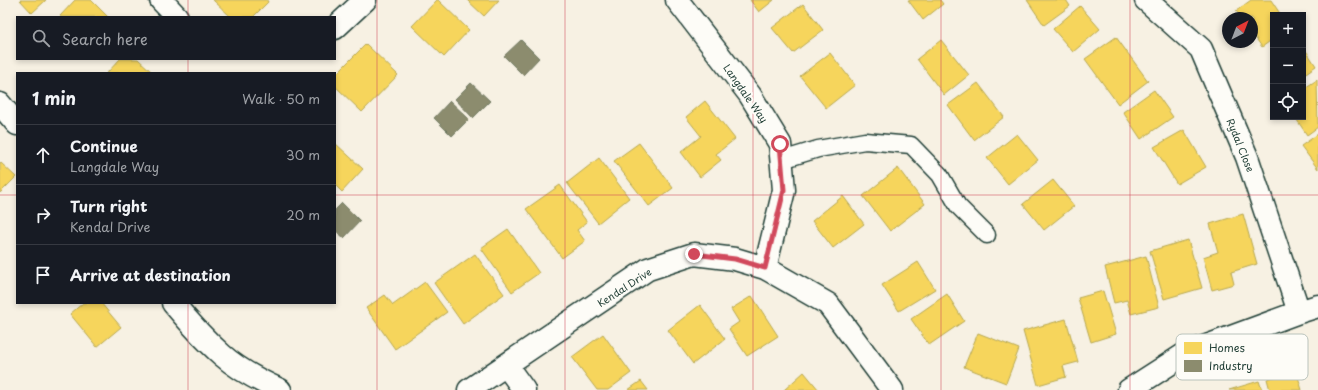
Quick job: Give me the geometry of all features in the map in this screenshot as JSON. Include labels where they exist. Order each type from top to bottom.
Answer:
[{"type":"street","points":[[161,0],[176,16]]},
{"type":"street","points":[[336,27],[365,0]]},
{"type":"street","name":"Langdale Way","points":[[677,0],[750,95],[780,144],[784,190],[765,268]]},
{"type":"street","name":"Rydal Close","points":[[1146,0],[1201,49],[1309,309]]},
{"type":"street","points":[[0,104],[16,123]]},
{"type":"street","name":"Kendal Drive","points":[[469,390],[648,269],[694,254],[735,259],[765,268],[828,304],[892,390]]},
{"type":"street","points":[[174,304],[222,356],[260,381],[280,390]]},
{"type":"street","points":[[1240,334],[1309,309]]},
{"type":"street","points":[[1129,390],[1176,360]]},
{"type":"street","points":[[506,365],[524,390]]},
{"type":"lane","points":[[782,160],[818,149],[865,141],[911,144],[940,175],[958,206],[987,236]]},
{"type":"building: Homes","points":[[20,0],[46,0],[32,13]]},
{"type":"building: Homes","points":[[75,0],[91,0],[107,16],[60,16]]},
{"type":"building: Homes","points":[[213,0],[267,0],[268,2],[254,16],[230,16]]},
{"type":"building: Homes","points":[[437,0],[469,30],[444,57],[412,26]]},
{"type":"building: Homes","points":[[467,0],[499,0],[484,16]]},
{"type":"building: Homes","points":[[750,0],[774,0],[759,12]]},
{"type":"building: Homes","points":[[908,0],[940,0],[943,4],[923,20]]},
{"type":"building: Homes","points":[[1027,0],[1066,0],[1070,6],[1044,25]]},
{"type":"building: Homes","points":[[1251,0],[1271,0],[1279,12],[1270,12],[1270,41],[1262,47],[1258,41],[1258,12],[1236,11]]},
{"type":"building: Homes","points":[[803,4],[823,30],[793,53],[772,28]]},
{"type":"building: Homes","points":[[1080,6],[1100,29],[1073,52],[1053,29]]},
{"type":"building: Homes","points":[[1116,37],[1148,81],[1118,104],[1085,59]]},
{"type":"building: Homes","points":[[941,40],[969,75],[944,95],[917,59]]},
{"type":"building: Homes","points":[[366,44],[398,75],[362,112],[336,87],[336,74]]},
{"type":"building: Homes","points":[[1306,51],[1316,66],[1306,73]]},
{"type":"building: Homes","points":[[830,53],[855,85],[826,108],[800,76]]},
{"type":"building: Homes","points":[[119,60],[139,60],[152,72],[108,72]]},
{"type":"building: Homes","points":[[1317,80],[1318,127],[1307,135],[1297,120],[1306,120],[1306,87]]},
{"type":"building: Homes","points":[[978,83],[1004,117],[974,140],[948,105]]},
{"type":"building: Homes","points":[[1154,90],[1173,117],[1141,139],[1123,112]]},
{"type":"building: Homes","points":[[705,101],[735,139],[716,154],[721,160],[700,177],[681,152],[701,136],[686,117]]},
{"type":"building: Homes","points":[[1184,130],[1206,167],[1177,184],[1154,147]]},
{"type":"building: Homes","points":[[1017,134],[1038,160],[1008,184],[987,158]]},
{"type":"building: Homes","points":[[1318,134],[1318,169],[1301,146]]},
{"type":"building: Homes","points":[[639,143],[673,188],[649,206],[614,161]]},
{"type":"building: Homes","points":[[336,144],[363,169],[342,192],[336,186]]},
{"type":"building: Homes","points":[[599,158],[629,198],[598,223],[567,183]]},
{"type":"building: Homes","points":[[0,162],[16,177],[0,193]]},
{"type":"building: Homes","points":[[898,168],[925,204],[890,231],[863,196]]},
{"type":"building: Homes","points":[[1053,180],[1074,206],[1044,230],[1023,204]]},
{"type":"building: Homes","points":[[560,185],[587,222],[577,230],[585,241],[562,258],[526,209]]},
{"type":"building: Homes","points":[[843,196],[864,224],[833,248],[812,221]]},
{"type":"building: Homes","points":[[1243,214],[1257,264],[1231,272],[1234,284],[1212,290],[1203,257],[1218,252],[1210,224]]},
{"type":"building: Homes","points":[[508,229],[539,273],[512,292],[481,248]]},
{"type":"building: Homes","points":[[1188,240],[1202,288],[1164,299],[1150,251]]},
{"type":"building: Homes","points":[[475,254],[504,294],[463,324],[434,283]]},
{"type":"building: Homes","points":[[1146,256],[1159,307],[1131,314],[1127,300],[1114,303],[1105,267]]},
{"type":"building: Homes","points":[[918,262],[935,289],[899,311],[882,285]]},
{"type":"building: Homes","points":[[425,282],[447,312],[395,349],[366,308],[385,295],[393,305]]},
{"type":"building: Homes","points":[[1103,291],[1116,334],[1091,342],[1078,298]]},
{"type":"building: Homes","points":[[947,294],[964,321],[929,345],[911,319]]},
{"type":"building: Homes","points":[[752,296],[778,336],[747,356],[729,329],[739,322],[731,309]]},
{"type":"building: Homes","points":[[82,304],[102,304],[121,327],[97,347],[70,314]]},
{"type":"building: Homes","points":[[700,305],[725,339],[693,364],[668,330]]},
{"type":"building: Homes","points":[[1066,319],[1078,362],[1063,366],[1066,377],[1038,385],[1023,331]]},
{"type":"building: Homes","points":[[978,333],[1019,349],[1006,383],[964,367]]},
{"type":"building: Homes","points":[[603,334],[631,373],[608,390],[597,390],[572,357]]},
{"type":"building: Homes","points":[[804,372],[819,390],[784,390]]},
{"type":"building: Homes","points":[[1267,380],[1299,380],[1302,390],[1270,390]]},
{"type":"building: Homes","points":[[641,381],[648,390],[628,390]]},
{"type":"building: Homes","points":[[1259,381],[1262,390],[1229,390]]},
{"type":"building: Industry","points":[[521,40],[539,58],[523,75],[504,56]]},
{"type":"building: Industry","points":[[471,83],[490,101],[473,118],[455,99]]},
{"type":"building: Industry","points":[[450,101],[469,119],[452,136],[434,118]]},
{"type":"building: Industry","points":[[342,203],[360,221],[344,238],[336,231],[336,209]]},
{"type":"route","points":[[694,254],[735,259],[765,268],[784,190],[780,144]]}]
